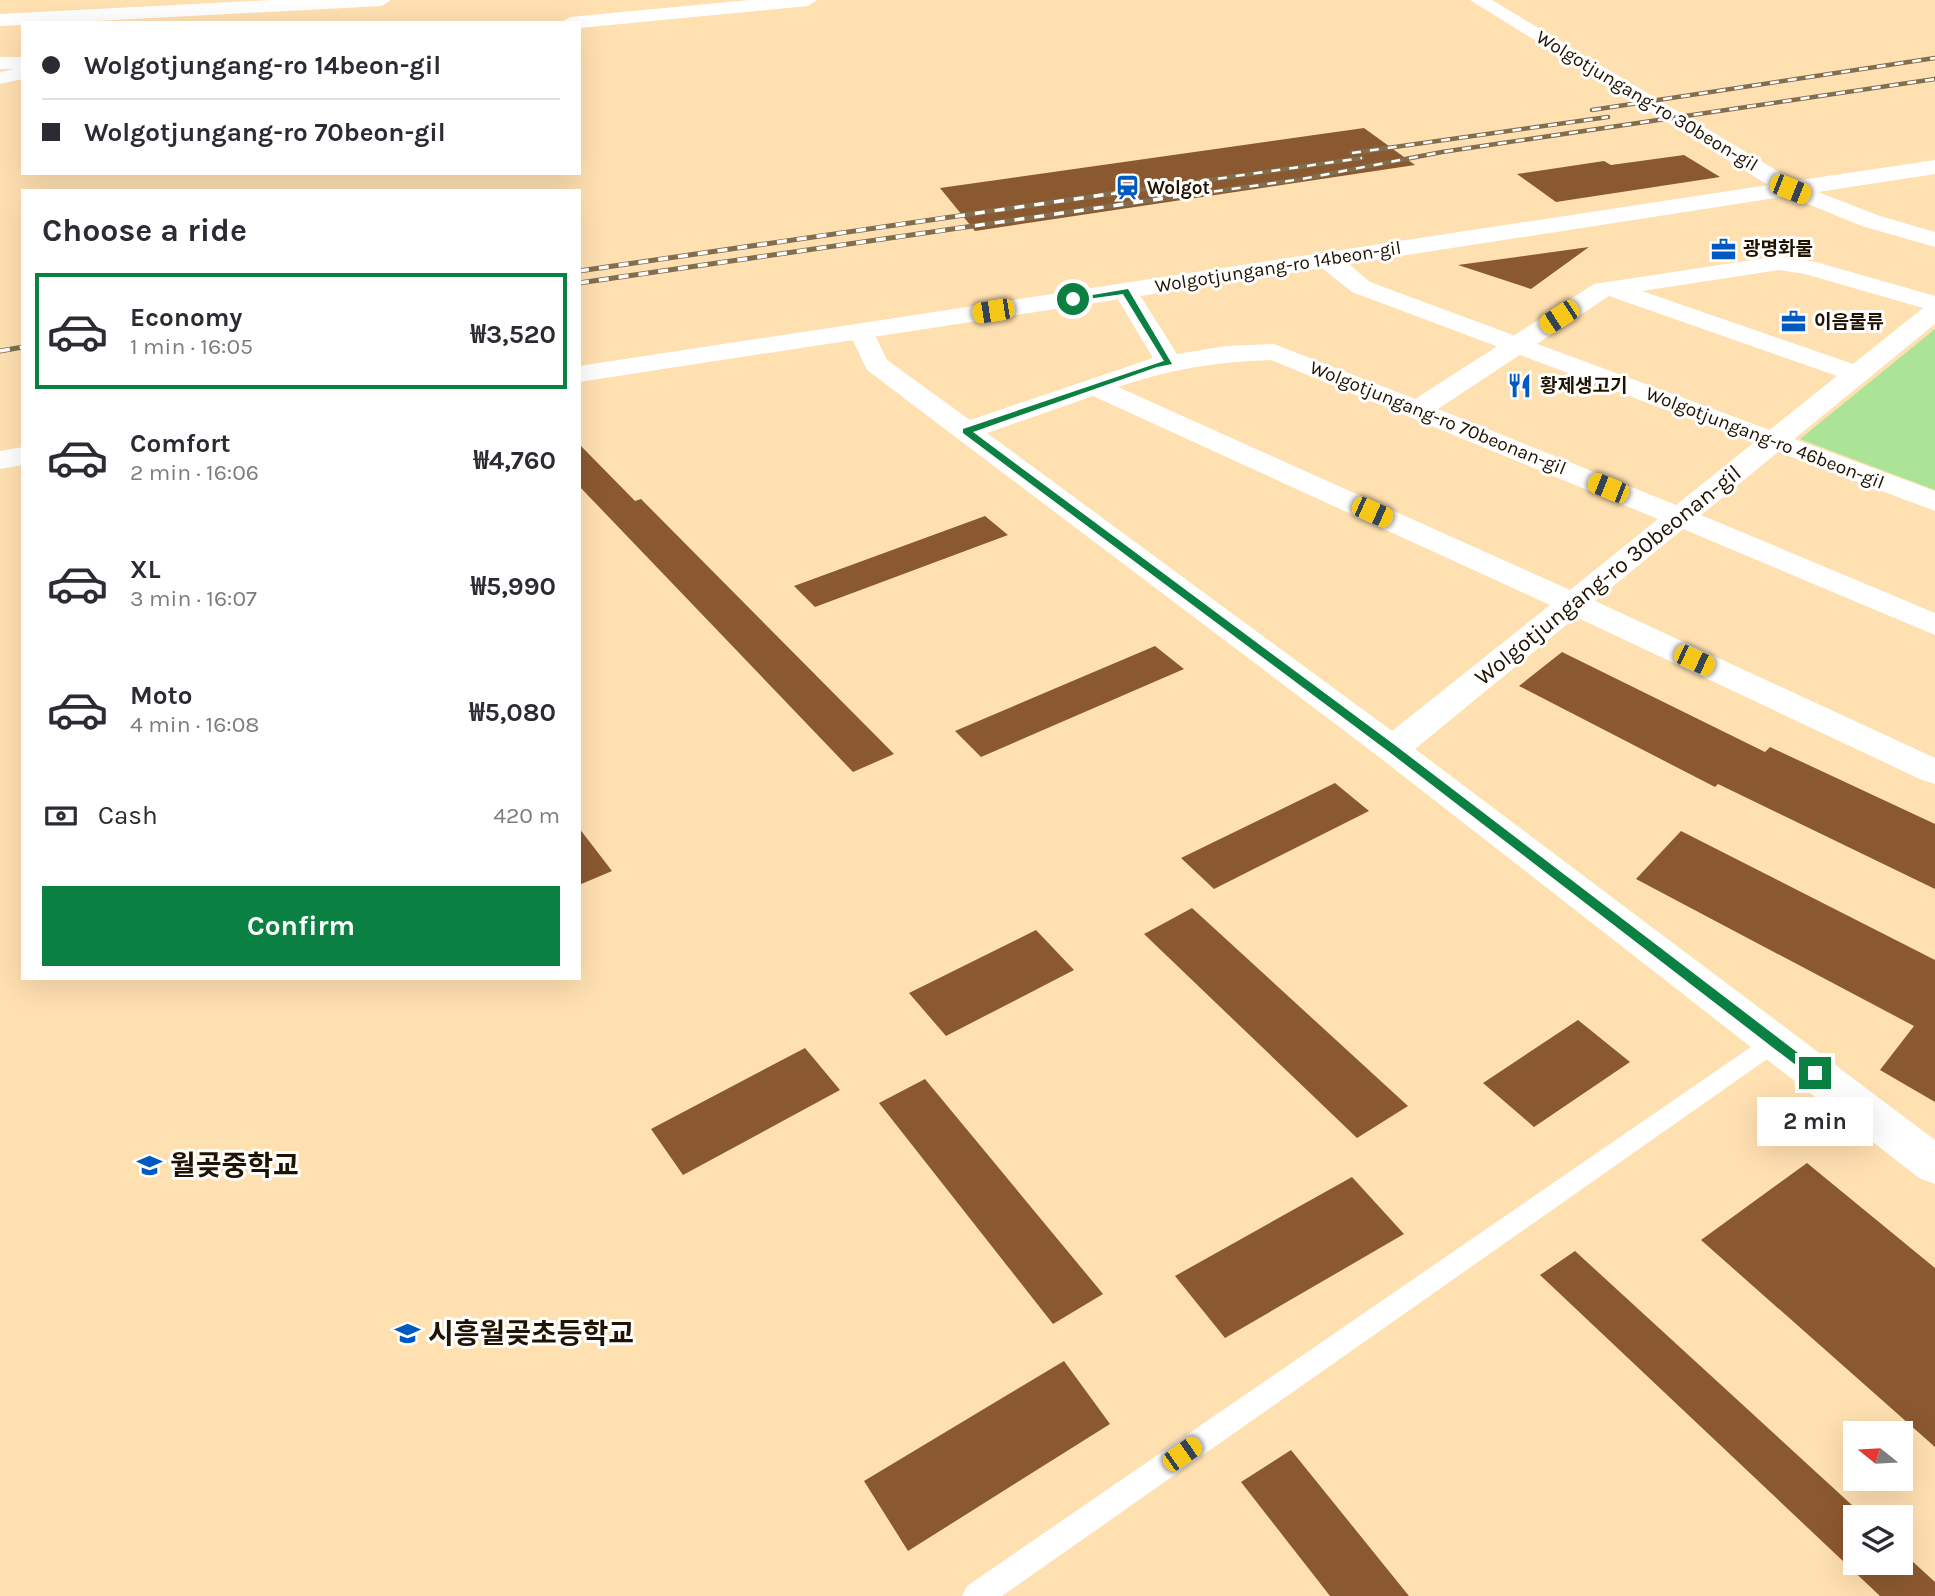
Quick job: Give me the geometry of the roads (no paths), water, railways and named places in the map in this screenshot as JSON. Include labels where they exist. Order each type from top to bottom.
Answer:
[{"type":"main road","points":[[0,10],[217,0]]},
{"type":"main road","points":[[0,20],[382,0]]},
{"type":"main road","points":[[581,22],[808,0]]},
{"type":"main road","name":"Wolgotjungang-ro 30beon-gil","points":[[1479,0],[1790,189],[1871,221],[1935,240]]},
{"type":"main road","points":[[0,63],[21,63]]},
{"type":"main road","points":[[0,78],[21,73]]},
{"type":"main road","name":"Wolgotjungang-ro 14beon-gil","points":[[581,374],[1935,167]]},
{"type":"main road","name":"Wolgotjungang-ro 46beon-gil","points":[[1328,260],[1361,288],[1935,502]]},
{"type":"main road","points":[[0,460],[21,456]]},
{"type":"street","points":[[1417,410],[1603,289],[1779,263],[1807,267],[1935,304]]},
{"type":"street","points":[[1611,288],[1856,374]]},
{"type":"street","points":[[1125,291],[1170,363]]},
{"type":"street","name":"Wolgotjungang-ro 30beonan-gil","points":[[1392,749],[1935,311]]},
{"type":"street","points":[[862,332],[876,364],[1392,749],[1935,1165]]},
{"type":"street","name":"Wolgotjungang-ro 70beonan-gil","points":[[966,431],[1156,365],[1226,354],[1274,352],[1680,517],[1935,625]]},
{"type":"street","points":[[1096,387],[1935,772]]},
{"type":"lane","points":[[977,1596],[1775,1042]]},
{"type":"railway","points":[[1592,110],[1935,58]]},
{"type":"railway","points":[[1196,194],[1302,179],[1442,152],[1935,79]]},
{"type":"railway","points":[[1352,153],[1608,117]]},
{"type":"railway","points":[[1111,194],[1362,158]]},
{"type":"railway","points":[[581,271],[1123,192]]},
{"type":"railway","points":[[581,283],[1208,192]]},
{"type":"railway","points":[[0,351],[21,347]]},
{"type":"place","name":"Wolgot","points":[[1127,188]]},
{"type":"place","name":"광명화물","points":[[1723,249]]},
{"type":"place","name":"이음물류","points":[[1794,322]]},
{"type":"place","name":"황제생고기","points":[[1520,386]]},
{"type":"place","name":"월곶중학교","points":[[150,1165]]},
{"type":"place","name":"시흥월곶초등학교","points":[[408,1333]]}]
